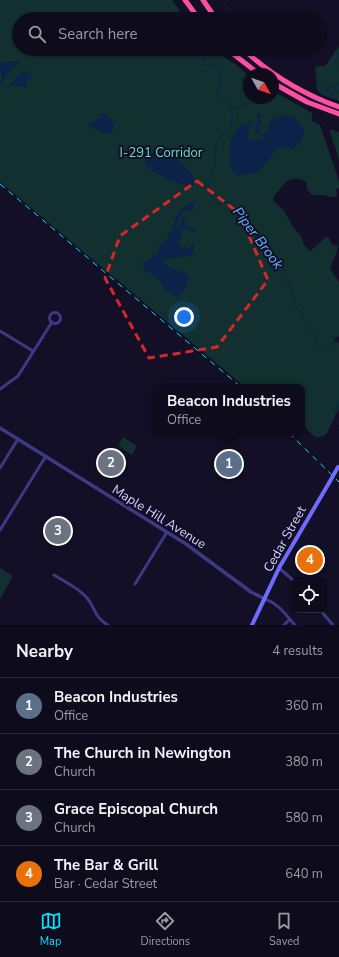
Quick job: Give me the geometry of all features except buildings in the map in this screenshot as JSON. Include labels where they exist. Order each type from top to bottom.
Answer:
[{"type":"highway","points":[[185,0],[194,12]]},
{"type":"highway","points":[[203,0],[211,12]]},
{"type":"highway","points":[[236,56],[251,68]]},
{"type":"highway","points":[[252,56],[289,84],[337,106]]},
{"type":"highway","points":[[279,86],[310,103],[339,114]]},
{"type":"main road","name":"Cedar Street","points":[[252,625],[279,568],[339,466]]},
{"type":"street","points":[[0,389],[18,376],[52,322]]},
{"type":"street","points":[[0,330],[33,351]]},
{"type":"street","name":"Maple Hill Avenue","points":[[0,428],[186,544],[251,592],[264,599]]},
{"type":"street","points":[[0,468],[18,439]]},
{"type":"street","points":[[0,530],[46,456]]},
{"type":"street","points":[[135,584],[167,532]]},
{"type":"street","points":[[279,568],[291,578]]},
{"type":"street","points":[[54,574],[83,594],[99,620],[108,625]]},
{"type":"street","points":[[264,599],[277,605],[295,625]]},
{"type":"street","points":[[323,613],[333,625]]},
{"type":"street","points":[[284,625],[290,619]]},
{"type":"street","points":[[96,625],[99,620]]},
{"type":"highlighted area","points":[[197,181],[239,213],[268,280],[217,347],[149,358],[105,278],[120,236]]},
{"type":"green space","name":"I-291 Corridor","points":[[0,0],[172,0],[181,12],[12,12],[12,56],[223,56],[243,71],[243,104],[279,104],[279,94],[312,113],[312,121],[320,125],[339,181],[339,188],[336,189],[337,195],[335,197],[330,197],[324,195],[312,195],[307,189],[306,182],[300,179],[295,179],[283,185],[273,198],[275,203],[283,209],[293,227],[301,236],[304,245],[310,251],[326,237],[329,238],[331,244],[338,246],[330,269],[339,282],[339,336],[334,339],[339,343],[339,409],[327,433],[323,436],[316,437],[305,427],[305,384],[241,384],[0,182]]},
{"type":"green space","points":[[339,46],[339,101],[324,96],[319,92],[316,83],[315,67],[326,65]]},
{"type":"green space","points":[[329,129],[339,132],[339,160]]},
{"type":"green space","points":[[123,437],[137,446],[132,455],[118,446]]},
{"type":"green space","points":[[0,568],[13,576],[0,599]]},
{"type":"water","points":[[21,62],[11,70],[0,85],[3,78],[0,72],[0,63]]},
{"type":"water","points":[[26,71],[31,73],[32,79],[26,79],[27,87],[9,85],[20,74]]},
{"type":"water","points":[[102,113],[107,114],[112,121],[114,128],[111,133],[103,133],[87,125],[88,123],[96,121]]},
{"type":"water","points":[[257,113],[259,113],[261,118],[258,129],[260,133],[264,134],[268,132],[268,127],[273,120],[281,116],[286,116],[295,118],[299,121],[304,130],[303,136],[301,141],[293,150],[277,149],[259,172],[237,176],[231,168],[231,139],[239,126],[249,123],[251,120],[252,126],[248,131],[249,140],[259,140],[264,138],[255,131],[258,122]]},
{"type":"water","points":[[157,151],[169,155],[188,168],[194,179],[194,185],[189,186],[166,179],[152,170],[145,161],[151,154]]},
{"type":"water","points":[[191,202],[193,203],[194,209],[181,214],[176,228],[179,228],[182,218],[186,216],[183,220],[187,220],[184,224],[196,230],[194,232],[190,229],[184,229],[179,241],[179,245],[182,247],[189,248],[192,244],[194,244],[193,254],[190,256],[163,260],[172,269],[184,272],[190,277],[182,294],[177,297],[166,291],[160,280],[145,270],[142,264],[158,253],[158,247],[164,243],[168,237],[179,212],[184,206]]},
{"type":"waterway","name":"Piper Brook","points":[[223,0],[226,8],[226,12]]},
{"type":"waterway","points":[[339,54],[339,59]]},
{"type":"waterway","points":[[198,56],[205,60]]},
{"type":"waterway","name":"Piper Brook","points":[[206,56],[205,65],[216,65],[221,68],[221,78],[217,97],[219,100],[224,101],[230,106],[232,115],[230,128],[220,136],[216,142],[215,166],[208,186],[209,191],[216,203],[230,202],[249,223],[257,241],[268,249],[276,263],[283,270],[290,286],[296,307],[320,346],[325,348],[339,342]]},
{"type":"waterway","points":[[317,82],[330,93],[339,91]]},
{"type":"waterway","points":[[325,90],[339,84]]},
{"type":"waterway","points":[[231,109],[248,104]]},
{"type":"waterway","name":"Piper Brook","points":[[339,403],[334,417],[339,425]]},
{"type":"railway","points":[[0,184],[237,384]]},
{"type":"railway","points":[[292,436],[339,482]]},
{"type":"place","name":"The Church in Newington","points":[[111,463]]},
{"type":"place","name":"Beacon Industries","points":[[229,464]]},
{"type":"place","name":"Grace Episcopal Church","points":[[58,531]]},
{"type":"place","name":"The Bar & Grill","points":[[310,560]]}]
